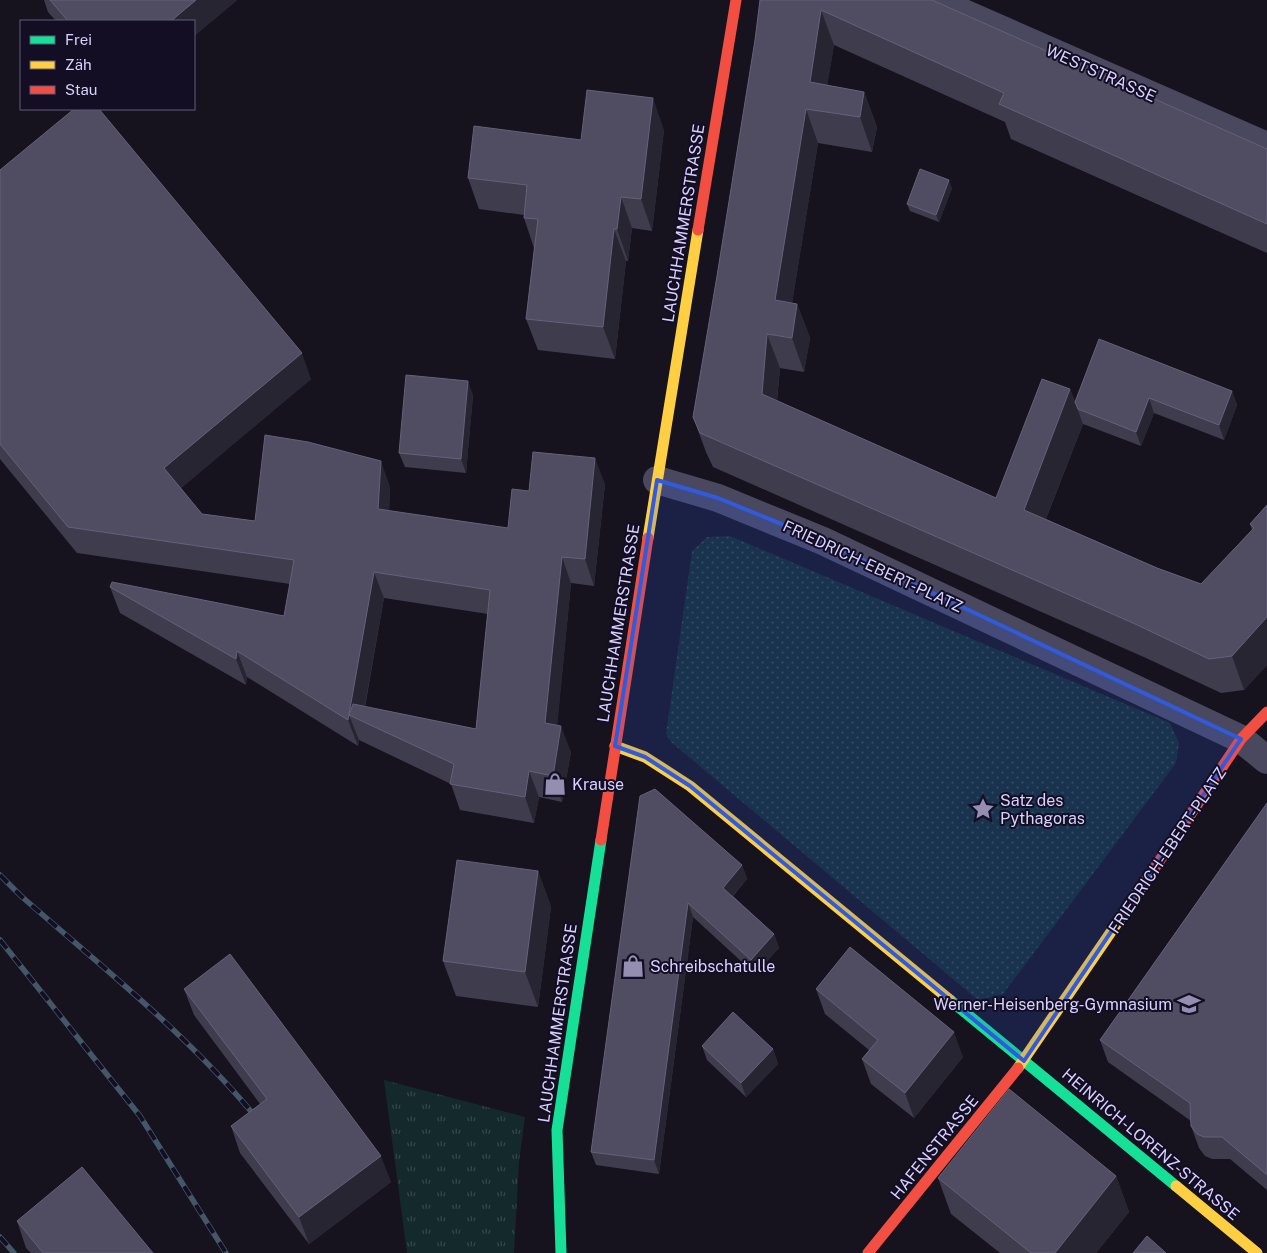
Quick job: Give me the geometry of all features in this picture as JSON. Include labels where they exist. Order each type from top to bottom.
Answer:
[{"type":"street","name":"LAUCHHAMMERSTRASSE","points":[[561,1253],[557,1130],[657,480],[736,0]]},
{"type":"street","name":"WESTSTRASSE","points":[[934,0],[1267,146]]},
{"type":"street","name":"FRIEDRICH-EBERT-PLATZ","points":[[657,480],[718,498],[823,541],[1241,739],[1024,1061]]},
{"type":"street","points":[[1267,712],[1241,739],[1267,760]]},
{"type":"street","points":[[615,746],[645,756],[690,786],[1024,1061]]},
{"type":"street","name":"HAFENSTRASSE","points":[[868,1253],[1024,1061]]},
{"type":"street","name":"HEINRICH-LORENZ-STRASSE","points":[[1024,1061],[1257,1253]]},
{"type":"highlighted area","points":[[657,480],[718,498],[823,541],[1241,739],[1024,1061],[690,786],[645,757],[615,746]]},
{"type":"green space","points":[[730,536],[1170,723],[1179,743],[1176,763],[1003,994],[978,1000],[671,742],[666,734],[692,551],[707,537]]},
{"type":"green space","points":[[384,1080],[525,1117],[519,1162],[514,1253],[407,1253]]},
{"type":"building","points":[[50,0],[196,0],[172,20],[67,20]]},
{"type":"building","points":[[760,0],[932,0],[1267,149],[1267,224],[999,104],[1004,93],[821,10],[810,82],[864,92],[860,117],[806,109],[775,300],[797,304],[792,338],[767,334],[762,394],[996,498],[1042,379],[1070,389],[1024,510],[1157,568],[1201,584],[1254,528],[1250,524],[1267,505],[1267,617],[1232,656],[1209,659],[1133,623],[700,433],[693,417]]},
{"type":"building","points":[[587,90],[653,98],[641,199],[621,197],[617,229],[614,229],[603,327],[526,319],[538,219],[524,218],[527,185],[468,178],[474,126],[581,140]]},
{"type":"building","points":[[73,110],[100,110],[302,353],[164,468],[202,514],[255,521],[265,435],[308,442],[381,461],[378,509],[508,528],[512,489],[529,491],[533,452],[595,458],[585,559],[562,557],[545,723],[561,726],[553,776],[529,771],[525,797],[450,784],[454,764],[349,715],[353,704],[476,729],[490,590],[374,572],[348,720],[237,651],[236,659],[110,587],[112,582],[284,616],[294,560],[68,527],[0,444],[0,170]]},
{"type":"building","points":[[920,169],[949,180],[936,215],[907,204]]},
{"type":"building","points":[[1099,339],[1232,391],[1219,425],[1149,398],[1136,432],[1078,409],[1075,402]]},
{"type":"building","points":[[406,375],[468,381],[461,459],[399,453]]},
{"type":"building","points":[[655,789],[742,865],[723,888],[774,934],[751,960],[688,903],[654,1160],[591,1152],[640,796]]},
{"type":"building","name":"Werner-Heisenberg-Gymnasium","points":[[1267,803],[1267,1175],[1222,1137],[1204,1137],[1197,1134],[1191,1126],[1190,1103],[1100,1040]]},
{"type":"building","points":[[457,860],[538,871],[525,972],[443,961]]},
{"type":"building","points":[[850,947],[954,1032],[905,1093],[862,1059],[878,1040],[816,989]]},
{"type":"building","points":[[230,954],[381,1156],[299,1217],[231,1126],[267,1099],[184,989]]},
{"type":"building","points":[[733,1012],[773,1049],[741,1083],[702,1046]]},
{"type":"building","points":[[1009,1089],[1116,1176],[1055,1253],[1031,1253],[938,1178]]},
{"type":"building","points":[[82,1167],[153,1253],[43,1253],[17,1221]]},
{"type":"building","points":[[1147,1236],[1166,1253],[1133,1253]]},
{"type":"railway","points":[[0,875],[21,896],[175,1031],[259,1121]]},
{"type":"railway","points":[[0,940],[140,1116],[226,1253]]},
{"type":"railway","points":[[0,1237],[14,1253]]},
{"type":"traffic: fast","points":[[561,1253],[557,1130],[601,840]]},
{"type":"traffic: fast","points":[[950,1000],[1176,1186]]},
{"type":"traffic: slow","points":[[648,538],[698,230]]},
{"type":"traffic: slow","points":[[615,746],[645,757],[690,786],[950,1000]]},
{"type":"traffic: slow","points":[[1018,1068],[1154,869]]},
{"type":"traffic: slow","points":[[1176,1186],[1257,1253]]},
{"type":"traffic: jam","points":[[698,230],[736,0]]},
{"type":"traffic: jam","points":[[601,840],[648,538]]},
{"type":"traffic: jam","points":[[1154,869],[1241,739],[1267,712]]},
{"type":"traffic: jam","points":[[868,1253],[1018,1068]]},
{"type":"place","name":"Krause","points":[[555,784]]},
{"type":"place","name":"Satz des Pythagoras","points":[[983,809]]},
{"type":"place","name":"Schreibschatulle","points":[[633,966]]},
{"type":"place","name":"Werner-Heisenberg-Gymnasium","points":[[1189,1004]]}]
